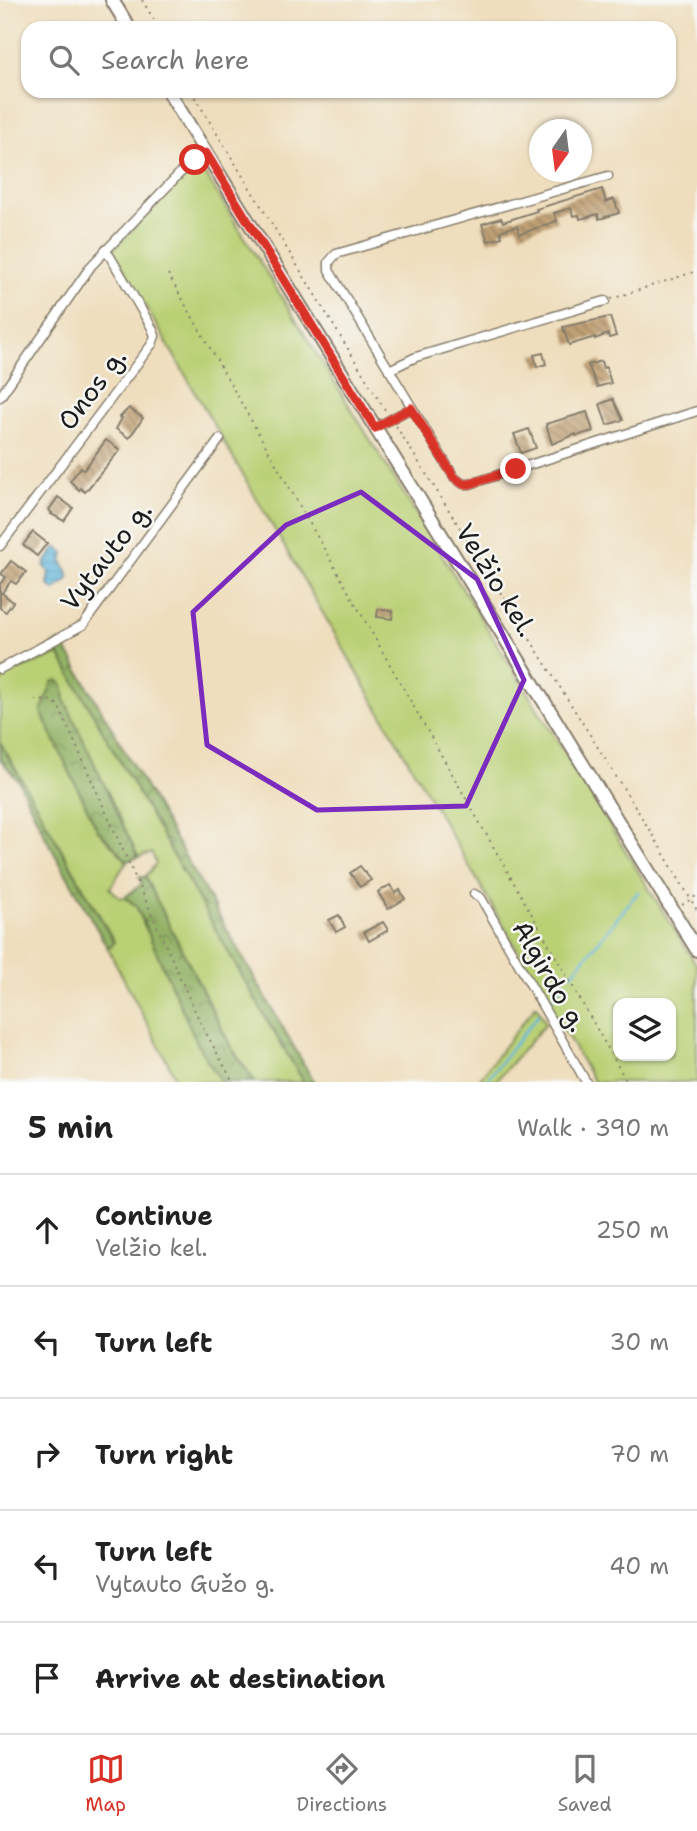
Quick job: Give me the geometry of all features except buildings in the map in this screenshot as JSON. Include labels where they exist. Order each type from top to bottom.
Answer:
[{"type":"main road","points":[[112,0],[125,21]]},
{"type":"main road","name":"Velžio kel.","points":[[172,98],[697,950]]},
{"type":"street","points":[[0,397],[73,289],[105,250],[181,173],[206,153]]},
{"type":"street","points":[[608,176],[349,250],[332,257],[329,270],[454,477],[463,484],[697,411]]},
{"type":"street","name":"Onos g.","points":[[0,546],[152,344],[155,336],[105,250]]},
{"type":"street","points":[[390,370],[416,357],[605,301]]},
{"type":"street","points":[[375,428],[411,408]]},
{"type":"street","name":"Vytauto g.","points":[[0,668],[83,625],[220,439]]},
{"type":"street","name":"Algirdo g.","points":[[474,894],[481,898],[586,1082]]},
{"type":"path","points":[[142,0],[155,21]]},
{"type":"path","points":[[195,98],[391,419],[697,910]]},
{"type":"path","points":[[605,301],[697,271]]},
{"type":"path","points":[[168,274],[627,1082]]},
{"type":"path","points":[[35,700],[51,701],[58,705],[200,1022],[233,1082]]},
{"type":"path","points":[[673,911],[696,896]]},
{"type":"highlighted area","points":[[361,492],[477,579],[524,680],[466,806],[317,810],[207,745],[193,612],[286,525]]},
{"type":"green space","points":[[189,170],[204,172],[697,966],[697,1082],[594,1082],[113,250]]},
{"type":"green space","points":[[59,642],[67,650],[314,1082],[304,1082],[268,1022],[59,654],[5,675],[0,685],[0,672]]},
{"type":"green space","points":[[59,654],[304,1082],[255,1082],[231,1047],[145,877],[156,864],[152,853],[138,857],[65,701],[63,685],[59,681],[97,829],[127,861],[110,888],[120,898],[125,897],[136,906],[199,1047],[221,1082],[178,1082],[106,945],[111,947],[114,941],[0,742],[0,685],[4,675]]},
{"type":"green space","points":[[53,681],[59,681],[63,685],[65,701],[138,857],[127,861],[97,829],[41,712]]},
{"type":"green space","points":[[0,742],[114,942],[111,947],[106,945],[47,840],[18,780],[0,759]]},
{"type":"green space","points":[[139,877],[145,877],[231,1047],[255,1082],[221,1082],[199,1047],[136,906],[125,897],[142,884]]},
{"type":"green space","points":[[536,1005],[546,1023],[495,1082],[477,1082]]},
{"type":"water","points":[[56,547],[64,553],[62,561],[69,575],[55,590],[48,585],[50,573],[44,565]]},
{"type":"waterway","points":[[572,974],[639,891]]},
{"type":"waterway","points":[[547,1004],[565,982]]},
{"type":"waterway","points":[[485,1082],[538,1015]]},
{"type":"route","points":[[195,160],[206,153],[375,428],[411,408],[457,481],[470,484],[516,469]]}]
